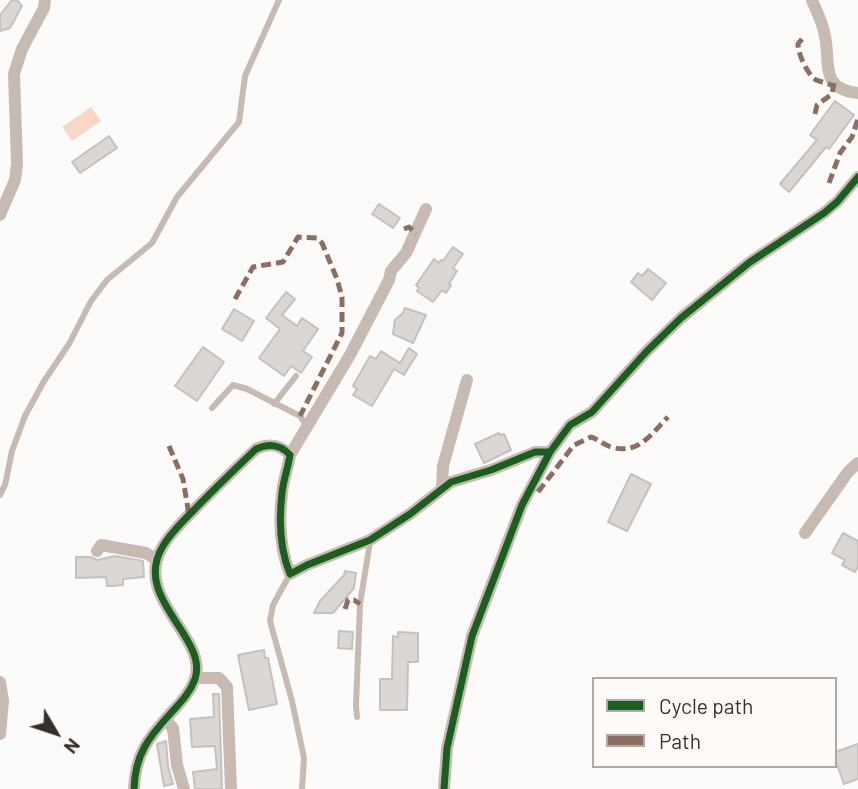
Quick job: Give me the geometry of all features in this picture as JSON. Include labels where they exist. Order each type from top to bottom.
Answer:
[{"type":"street","points":[[0,215],[15,180],[17,164],[14,74],[22,49],[44,8],[45,0]]},
{"type":"street","points":[[812,0],[825,34],[827,74],[834,83],[848,92],[858,93]]},
{"type":"street","points":[[444,789],[447,748],[472,636],[522,505],[550,452],[570,425],[592,412],[681,318],[750,262],[824,214],[858,177]]},
{"type":"street","points":[[426,209],[405,253],[391,271],[390,280],[350,355],[290,456],[282,491],[281,516],[282,545],[290,574],[370,540],[410,514],[442,487],[535,452],[550,452]]},
{"type":"street","points":[[442,487],[443,466],[467,380]]},
{"type":"street","points":[[134,789],[137,760],[145,745],[186,697],[195,678],[197,664],[191,648],[160,596],[156,579],[157,560],[162,547],[214,488],[256,449],[266,444],[278,446],[290,456]]},
{"type":"street","points":[[806,534],[848,472],[858,463]]},
{"type":"street","points":[[97,551],[101,545],[146,553],[157,560]]},
{"type":"street","points":[[195,678],[219,678],[227,687],[231,789]]},
{"type":"street","points":[[0,682],[3,701],[0,734]]},
{"type":"street","points":[[165,720],[173,728],[177,765],[184,789]]},
{"type":"lane","points":[[0,495],[25,416],[69,344],[91,300],[107,280],[152,243],[177,197],[239,122],[246,76],[279,0]]},
{"type":"lane","points":[[274,404],[296,376]]},
{"type":"lane","points":[[212,408],[233,385],[247,388],[300,416],[306,425]]},
{"type":"lane","points":[[358,717],[356,705],[360,604],[370,540]]},
{"type":"lane","points":[[290,574],[273,605],[270,621],[304,758],[302,789]]},
{"type":"shaded area","points":[[91,107],[101,121],[72,141],[62,127]]},
{"type":"building","points":[[12,0],[17,0],[22,6],[10,28],[0,31],[0,15]]},
{"type":"building","points":[[835,101],[854,115],[829,149],[826,147],[789,192],[780,184],[817,140],[810,135]]},
{"type":"building","points":[[109,136],[117,148],[80,173],[72,162]]},
{"type":"building","points":[[379,204],[400,218],[393,228],[372,214]]},
{"type":"building","points":[[453,247],[463,254],[453,268],[457,271],[446,293],[442,290],[433,302],[417,291],[419,288],[416,285],[434,259],[439,263],[443,261]]},
{"type":"building","points":[[648,269],[666,283],[652,300],[631,282],[638,273],[642,276]]},
{"type":"building","points":[[286,292],[295,299],[282,315],[297,326],[302,318],[318,329],[303,351],[312,357],[301,373],[291,366],[284,376],[259,358],[280,329],[266,318]]},
{"type":"building","points":[[405,308],[426,315],[413,343],[393,334],[395,320]]},
{"type":"building","points":[[234,309],[254,321],[242,341],[222,329]]},
{"type":"building","points":[[203,347],[224,362],[197,401],[175,386]]},
{"type":"building","points":[[409,348],[417,354],[404,375],[394,369],[372,406],[353,395],[357,389],[353,386],[370,356],[376,359],[381,351],[400,363]]},
{"type":"building","points":[[499,433],[504,434],[511,450],[484,463],[475,444]]},
{"type":"building","points":[[631,474],[651,484],[627,531],[608,522]]},
{"type":"building","points":[[843,533],[858,541],[858,566],[855,572],[842,565],[845,560],[832,553]]},
{"type":"building","points":[[115,556],[143,561],[144,577],[123,579],[123,585],[113,586],[107,586],[106,577],[76,578],[76,557],[91,557],[97,560]]},
{"type":"building","points":[[345,571],[356,573],[354,588],[333,613],[314,613],[320,601]]},
{"type":"building","points":[[339,631],[353,632],[352,649],[338,648]]},
{"type":"building","points":[[398,632],[418,633],[418,662],[408,662],[407,710],[380,710],[380,679],[392,679],[393,636],[398,637]]},
{"type":"building","points":[[264,650],[277,704],[249,710],[238,655]]},
{"type":"building","points":[[213,694],[219,694],[222,789],[195,789],[193,772],[217,769],[215,746],[192,747],[190,719],[214,717]]},
{"type":"building","points":[[166,741],[173,784],[164,786],[157,744]]},
{"type":"building","points":[[858,744],[858,779],[844,784],[837,765],[837,751]]},
{"type":"marked path","points":[[802,39],[798,48],[809,73],[816,80],[833,86]]},
{"type":"marked path","points":[[815,114],[817,105],[832,94],[834,83]]},
{"type":"marked path","points":[[829,183],[840,153],[852,137],[858,119]]},
{"type":"marked path","points":[[404,229],[409,227],[416,234]]},
{"type":"marked path","points":[[235,299],[253,267],[283,262],[298,237],[317,238],[322,243],[342,297],[342,333],[300,416]]},
{"type":"marked path","points":[[538,492],[574,445],[591,437],[621,449],[637,446],[668,417]]},
{"type":"marked path","points":[[169,446],[183,479],[189,515]]},
{"type":"marked path","points":[[345,609],[348,600],[360,604]]},
{"type":"cycle path","points":[[444,789],[447,748],[472,636],[522,505],[550,452],[570,425],[592,412],[681,318],[750,262],[824,213],[858,177]]},
{"type":"cycle path","points":[[134,789],[137,766],[144,748],[184,698],[195,679],[196,663],[191,648],[163,600],[156,583],[156,565],[169,537],[256,449],[274,446],[290,455],[281,503],[282,545],[290,574],[370,540],[410,514],[451,482],[491,470],[535,452],[550,452]]}]
